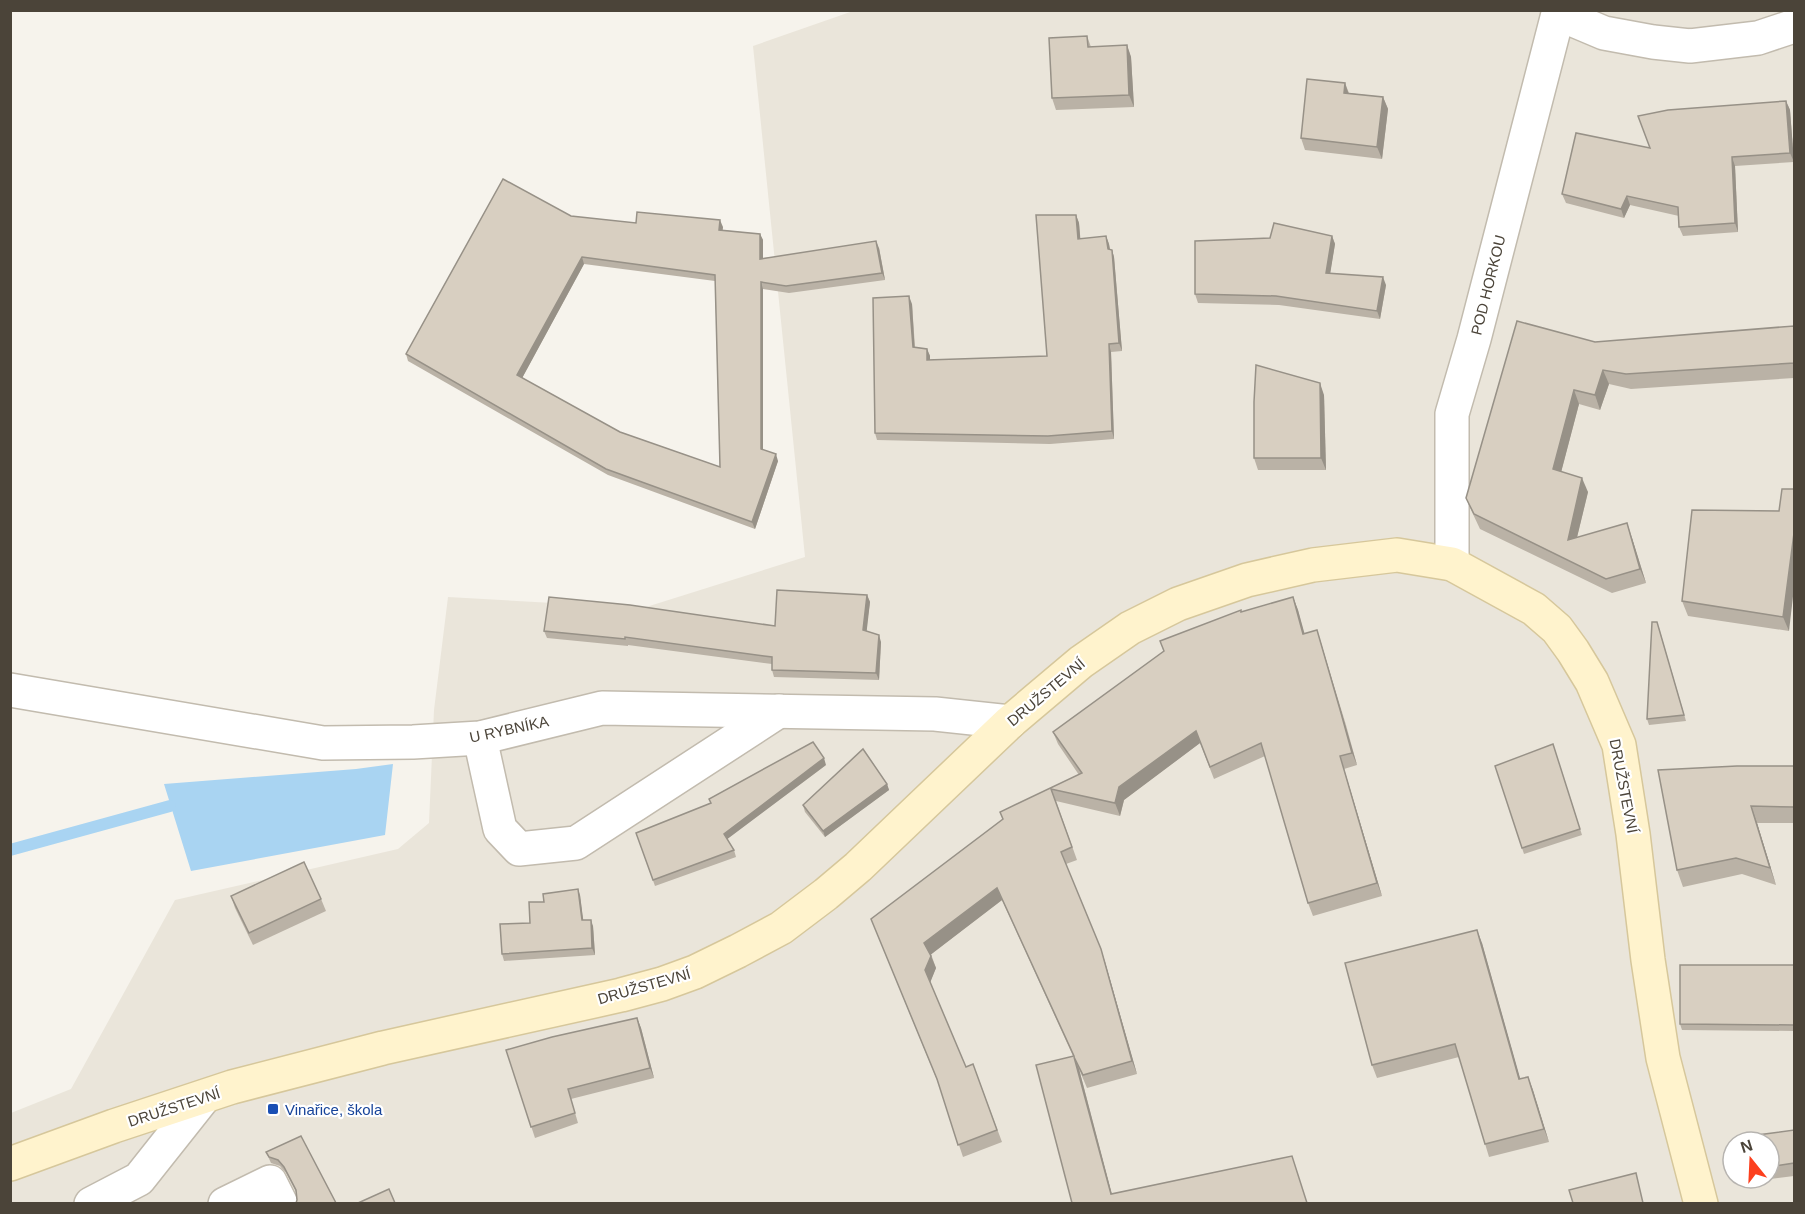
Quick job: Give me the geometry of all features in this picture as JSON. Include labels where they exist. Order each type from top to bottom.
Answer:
[{"type":"main road","name":"DRUŽSTEVNÍ","points":[[10,1164],[114,1126],[204,1097],[362,1053],[621,995],[662,984],[713,964],[781,928],[834,887],[858,867],[1010,722],[1081,662],[1130,628],[1178,604],[1257,577],[1313,565],[1397,555],[1452,564],[1534,609],[1557,629],[1592,682],[1619,745],[1663,1058],[1701,1203]]},
{"type":"street","points":[[1559,12],[1604,33],[1690,46],[1758,38],[1794,26]]},
{"type":"street","name":"POD HORKOU","points":[[1452,564],[1452,414],[1474,339],[1559,12]]},
{"type":"street","name":"U RYBNÍKA","points":[[10,690],[323,743],[413,742],[480,738],[602,708],[935,714],[1010,722]]},
{"type":"street","points":[[480,738],[500,829],[519,849],[576,843],[779,711]]},
{"type":"street","points":[[91,1203],[139,1179],[204,1097]]},
{"type":"street","points":[[225,1203],[270,1182],[280,1203]]},
{"type":"shaded area","points":[[856,10],[1794,11],[1794,1203],[11,1204],[11,1113],[71,1089],[175,900],[398,849],[429,823],[434,710],[448,597],[643,608],[805,557],[753,46]]},
{"type":"water","points":[[393,764],[385,835],[191,871],[164,784],[356,769]]},
{"type":"building","points":[[1087,36],[1088,47],[1127,45],[1129,95],[1052,98],[1049,38]]},
{"type":"building","points":[[1307,79],[1345,83],[1344,93],[1383,97],[1377,147],[1301,138]]},
{"type":"building","points":[[1786,101],[1790,153],[1732,157],[1735,223],[1679,227],[1678,207],[1627,196],[1621,209],[1562,194],[1576,133],[1650,148],[1638,116],[1668,110]]},
{"type":"building","points":[[503,179],[571,216],[636,223],[637,212],[720,220],[719,230],[760,234],[760,259],[876,241],[882,273],[786,286],[761,282],[761,449],[776,454],[752,522],[606,469],[406,354]],"holes":[[[582,257],[715,275],[720,467],[620,432],[517,375]]]},
{"type":"building","points":[[1036,215],[1076,215],[1078,239],[1106,236],[1108,249],[1112,250],[1119,343],[1109,344],[1112,431],[1048,436],[875,433],[873,298],[909,296],[913,347],[927,349],[927,360],[1047,356]]},
{"type":"building","points":[[1274,223],[1332,236],[1326,273],[1383,277],[1377,311],[1276,296],[1195,294],[1195,241],[1270,238]]},
{"type":"building","points":[[1517,321],[1595,342],[1794,326],[1794,363],[1626,374],[1603,370],[1595,395],[1574,390],[1553,469],[1582,478],[1568,540],[1627,523],[1640,569],[1606,579],[1474,514],[1466,498]]},
{"type":"building","points":[[1256,365],[1320,383],[1321,458],[1254,458]]},
{"type":"building","points":[[1782,489],[1794,489],[1794,533],[1783,617],[1682,601],[1692,510],[1779,511]]},
{"type":"building","points":[[777,590],[867,595],[863,630],[879,635],[876,673],[772,670],[772,657],[625,637],[625,639],[544,631],[549,597],[630,605],[775,626]]},
{"type":"building","points":[[1293,597],[1303,634],[1317,630],[1352,753],[1340,756],[1377,883],[1308,903],[1261,743],[1210,767],[1196,731],[1119,787],[1115,803],[1051,789],[1072,847],[1061,852],[1101,949],[1132,1061],[1083,1075],[1074,1057],[1111,1194],[1292,1156],[1307,1203],[1072,1203],[1036,1065],[1074,1056],[997,888],[924,943],[931,956],[925,970],[966,1067],[973,1064],[997,1130],[958,1145],[937,1079],[871,919],[1003,819],[1000,812],[1082,773],[1053,732],[1164,651],[1160,641],[1241,610],[1241,612]]},
{"type":"building","points":[[1652,622],[1657,622],[1684,715],[1647,719]]},
{"type":"building","points":[[813,742],[824,758],[724,834],[734,850],[653,880],[636,833],[711,803],[709,799]]},
{"type":"building","points":[[1553,744],[1580,829],[1522,848],[1495,766]]},
{"type":"building","points":[[863,749],[887,784],[823,831],[803,805]]},
{"type":"building","points":[[1794,766],[1794,807],[1751,806],[1770,868],[1736,858],[1677,870],[1658,770]]},
{"type":"building","points":[[304,862],[321,899],[249,933],[231,896]]},
{"type":"building","points":[[578,889],[582,920],[591,920],[592,948],[502,954],[500,924],[530,923],[529,902],[544,902],[543,894]]},
{"type":"building","points":[[1477,930],[1519,1079],[1528,1077],[1544,1129],[1485,1144],[1455,1044],[1372,1065],[1345,963]]},
{"type":"building","points":[[1680,965],[1794,965],[1794,1025],[1680,1024]]},
{"type":"building","points":[[637,1018],[650,1068],[568,1089],[575,1113],[531,1127],[506,1050]]},
{"type":"building","points":[[1794,1130],[1794,1163],[1781,1165],[1781,1132]]},
{"type":"building","points":[[301,1136],[336,1203],[296,1203],[296,1190],[284,1167],[278,1160],[269,1157],[266,1152]]},
{"type":"building","points":[[1636,1173],[1643,1203],[1573,1203],[1569,1190]]},
{"type":"building","points":[[389,1189],[395,1203],[358,1203]]},
{"type":"waterway","points":[[10,850],[170,806]]},
{"type":"place","name":"Vinařice, škola","points":[[273,1109]]}]
